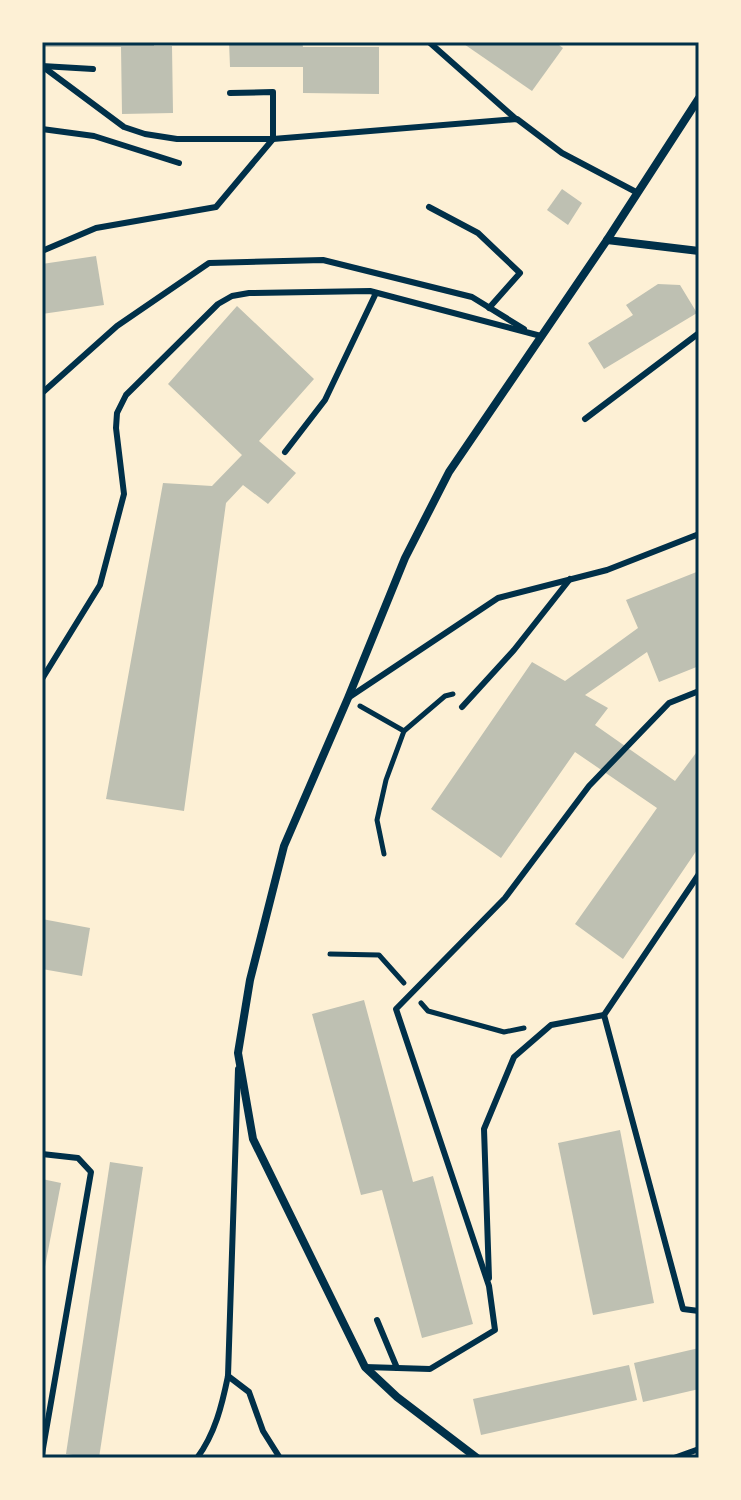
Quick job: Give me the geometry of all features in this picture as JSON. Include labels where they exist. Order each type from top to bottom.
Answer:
[{"type":"street","points":[[477,1458],[397,1397],[365,1367],[253,1139],[238,1053],[250,980],[284,846],[405,558],[449,472],[607,240],[699,98]]},
{"type":"street","points":[[607,240],[699,251]]},
{"type":"lane","points":[[429,42],[517,119],[562,153],[636,192]]},
{"type":"lane","points":[[93,69],[42,66],[124,127],[177,139],[273,139],[517,119]]},
{"type":"lane","points":[[42,251],[96,228],[216,207],[273,139],[273,92],[230,93]]},
{"type":"lane","points":[[42,129],[94,136],[179,163]]},
{"type":"lane","points":[[429,207],[478,233],[520,273],[489,308]]},
{"type":"lane","points":[[42,393],[117,326],[209,263],[323,260],[472,297],[530,333]]},
{"type":"lane","points":[[42,679],[100,585],[124,494],[117,413],[126,395],[218,304],[232,296],[249,293],[370,291],[541,336]]},
{"type":"lane","points":[[285,452],[325,400],[376,293]]},
{"type":"lane","points":[[585,419],[699,333]]},
{"type":"lane","points":[[348,698],[498,598],[607,570],[699,534]]},
{"type":"lane","points":[[462,707],[514,650],[570,579]]},
{"type":"lane","points":[[489,1286],[396,1009],[505,898],[589,786],[669,703],[699,691]]},
{"type":"lane","points":[[365,1367],[430,1369],[495,1330],[489,1286],[484,1129],[514,1057],[551,1025],[604,1015],[699,874]]},
{"type":"lane","points":[[604,1015],[683,1309],[699,1311]]},
{"type":"lane","points":[[197,1458],[206,1446],[222,1407],[228,1376],[238,1053]]},
{"type":"lane","points":[[42,1154],[78,1158],[91,1172],[42,1454]]},
{"type":"lane","points":[[377,1320],[397,1368]]},
{"type":"lane","points":[[228,1376],[249,1392],[263,1431],[280,1458]]},
{"type":"lane","points":[[674,1458],[699,1449]]},
{"type":"path","points":[[384,854],[377,820],[386,780],[404,731],[445,696],[480,687]]},
{"type":"path","points":[[360,706],[404,731]]},
{"type":"path","points":[[330,954],[379,955],[408,989]]},
{"type":"path","points":[[418,1000],[428,1011],[504,1032],[533,1027]]},
{"type":"building","points":[[42,42],[154,42],[154,46],[172,46],[173,113],[122,114],[121,47],[42,47]]},
{"type":"building","points":[[229,42],[302,42],[303,47],[379,47],[379,94],[303,93],[303,67],[230,67]]},
{"type":"building","points":[[461,42],[555,42],[563,48],[532,91]]},
{"type":"building","points":[[562,189],[582,203],[568,225],[547,210]]},
{"type":"building","points":[[96,256],[104,305],[42,314],[42,264]]},
{"type":"building","points":[[658,284],[680,285],[697,313],[604,369],[588,343],[633,315],[626,305]]},
{"type":"building","points":[[237,306],[314,379],[259,441],[296,473],[268,504],[243,485],[226,503],[184,811],[106,799],[163,483],[212,486],[242,455],[168,384]]},
{"type":"building","points":[[699,571],[699,666],[659,682],[647,652],[585,695],[608,708],[595,725],[675,781],[699,749],[699,847],[623,959],[575,924],[657,808],[575,752],[501,858],[431,809],[532,662],[565,681],[638,628],[626,600]]},
{"type":"building","points":[[42,919],[90,928],[82,976],[42,969]]},
{"type":"building","points":[[364,1000],[413,1182],[433,1176],[473,1324],[422,1338],[382,1190],[361,1195],[312,1014]]},
{"type":"building","points":[[620,1130],[654,1303],[593,1315],[558,1143]]},
{"type":"building","points":[[110,1162],[143,1167],[99,1458],[93,1458],[66,1454]]},
{"type":"building","points":[[42,1179],[61,1183],[43,1277],[42,1277]]},
{"type":"building","points":[[699,1348],[699,1389],[643,1402],[634,1363]]},
{"type":"building","points":[[629,1365],[637,1400],[481,1435],[473,1399]]}]
